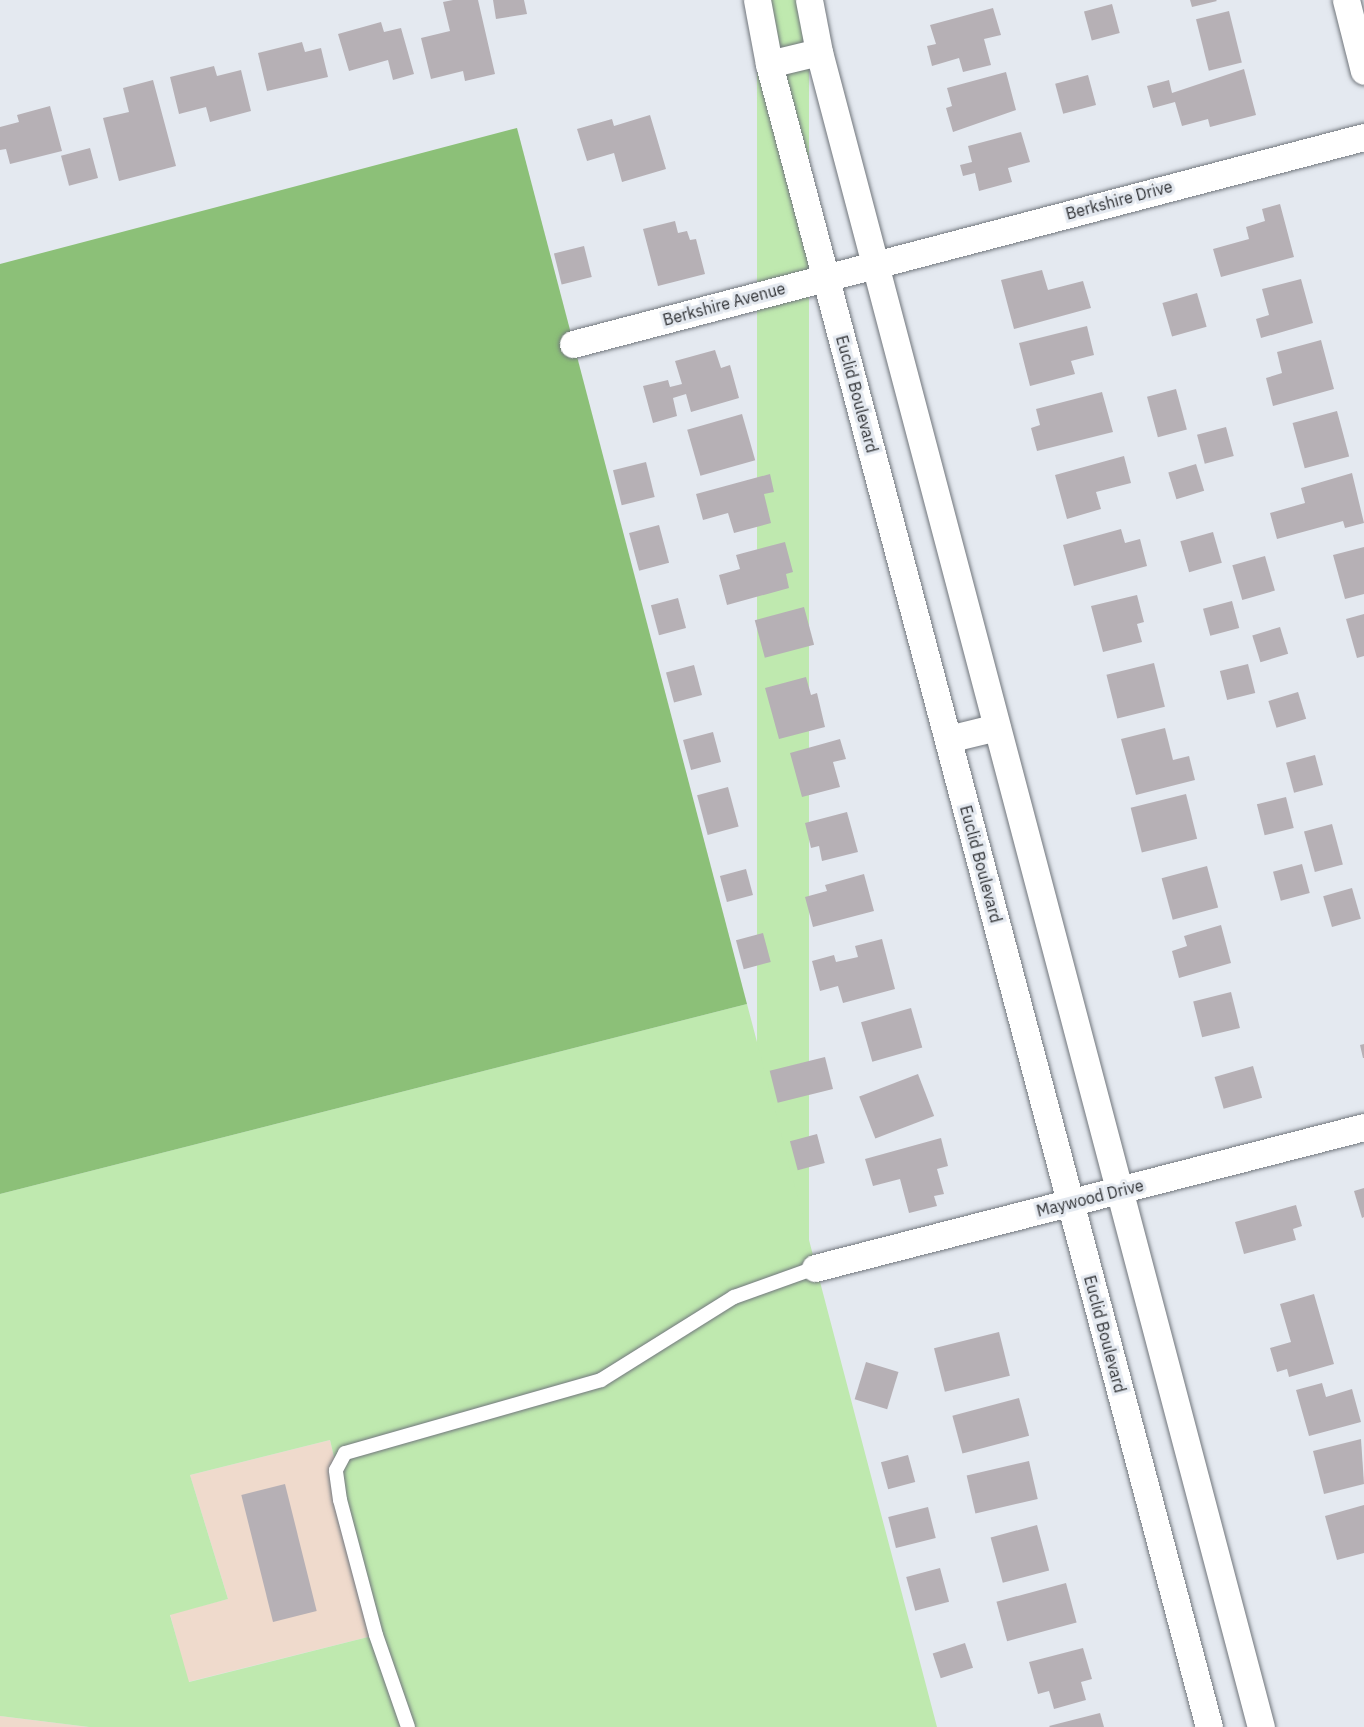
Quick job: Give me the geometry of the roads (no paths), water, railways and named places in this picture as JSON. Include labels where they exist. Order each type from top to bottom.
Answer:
[{"type":"street","name":"Euclid Boulevard","points":[[757,0],[770,64],[1209,1727]]},
{"type":"street","points":[[809,0],[819,52],[874,264],[1261,1727]]},
{"type":"street","points":[[1346,0],[1364,71]]},
{"type":"street","points":[[770,64],[819,52]]},
{"type":"street","name":"Berkshire Drive","points":[[874,264],[1364,137]]},
{"type":"street","name":"Berkshire Avenue","points":[[573,344],[874,264]]},
{"type":"street","points":[[948,739],[997,727]]},
{"type":"street","name":"Maywood Drive","points":[[815,1269],[1364,1126]]},
{"type":"lane","points":[[408,1727],[376,1635],[340,1500],[336,1470],[345,1453],[601,1380],[734,1297],[815,1269]]}]
